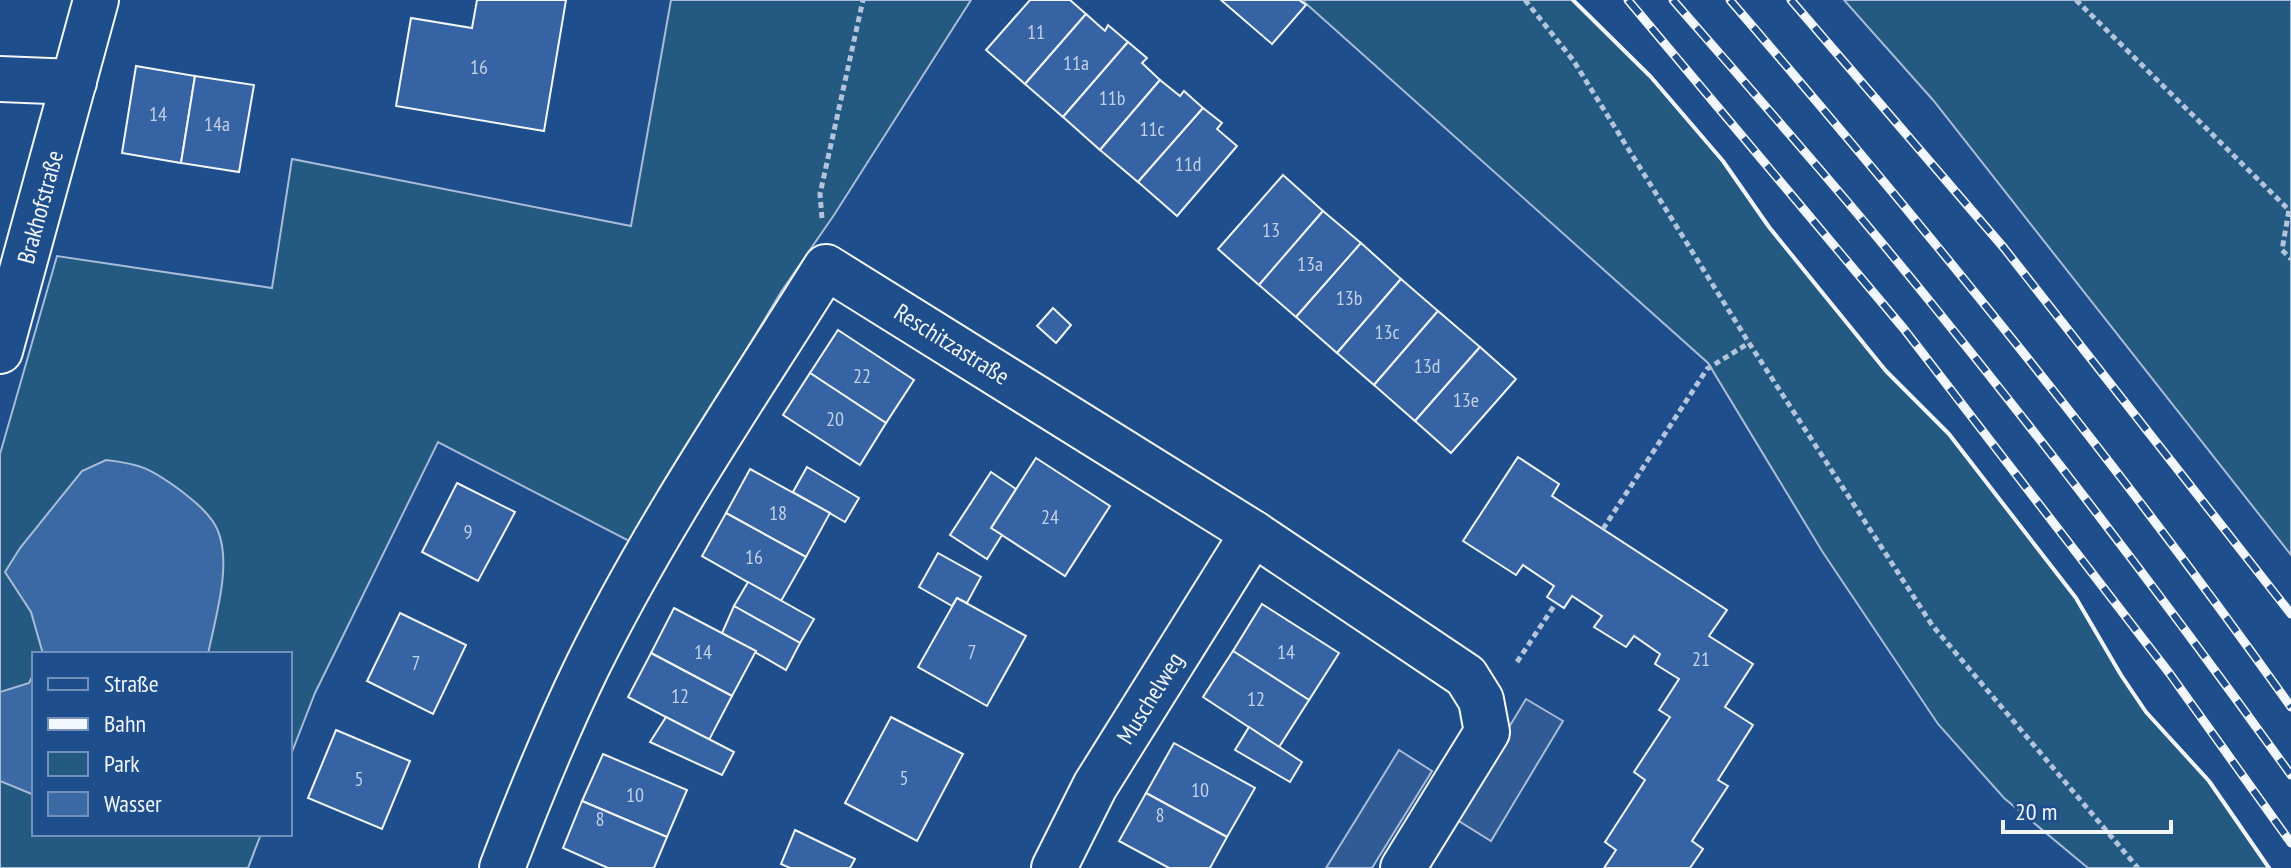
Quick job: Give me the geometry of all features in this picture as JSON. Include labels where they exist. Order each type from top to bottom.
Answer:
[{"type":"street","name":"Brakhofstraße","points":[[2,338],[96,0]]},
{"type":"street","points":[[0,79],[74,82]]},
{"type":"street","points":[[502,868],[533,787],[587,667],[642,565],[826,267]]},
{"type":"street","name":"Reschitzastraße","points":[[826,267],[1253,533],[1466,676],[1481,700]]},
{"type":"street","name":"Muschelweg","points":[[1054,868],[1095,786],[1253,533]]},
{"type":"street","points":[[1403,868],[1487,732],[1481,700]]},
{"type":"path","points":[[826,267],[820,194],[863,0]]},
{"type":"path","points":[[1525,0],[1573,60],[1749,343],[1932,625],[2138,868]]},
{"type":"path","points":[[2076,0],[2290,208],[2282,250],[2291,259]]},
{"type":"path","points":[[1603,529],[1707,369],[1749,343]]},
{"type":"path","points":[[1481,700],[1504,681],[1556,603]]},
{"type":"green space","points":[[671,0],[971,0],[834,215],[781,292],[631,542],[438,442],[315,693],[292,752],[292,652],[32,652],[32,836],[260,836],[248,868],[0,868],[0,454],[57,256],[272,288],[292,159],[631,226]]},
{"type":"green space","points":[[1302,0],[1573,0],[1651,77],[1723,161],[1769,227],[1886,371],[1949,434],[2076,597],[2146,712],[2209,781],[2269,868],[2088,868],[2004,798],[1938,724],[1822,551],[1708,363]]},
{"type":"green space","points":[[1844,0],[2291,0],[2291,555],[1933,100]]},
{"type":"shaded area","points":[[1526,699],[1563,721],[1491,841],[1454,818]]},
{"type":"shaded area","points":[[1399,750],[1432,771],[1372,868],[1326,868]]},
{"type":"water","points":[[106,460],[146,469],[180,490],[215,525],[222,545],[223,576],[208,652],[42,652],[31,612],[5,572],[20,548],[82,471]]},
{"type":"water","points":[[32,677],[32,794],[0,781],[0,692],[29,683]]},
{"type":"building","points":[[477,0],[566,0],[544,131],[396,106],[411,18],[472,28]]},
{"type":"building","points":[[1030,0],[1070,0],[1086,14],[1025,84],[986,50]]},
{"type":"building","points":[[1221,0],[1299,0],[1306,5],[1272,44]]},
{"type":"building","points":[[1086,14],[1105,31],[1108,25],[1128,42],[1063,117],[1025,84]]},
{"type":"building","points":[[1128,42],[1147,58],[1142,63],[1160,80],[1100,150],[1063,117]]},
{"type":"building","points":[[136,66],[195,76],[181,163],[122,153]]},
{"type":"building","points":[[195,76],[254,85],[239,172],[181,163]]},
{"type":"building","points":[[1160,80],[1180,96],[1184,91],[1203,108],[1138,182],[1100,150]]},
{"type":"building","points":[[1203,108],[1222,123],[1217,129],[1237,146],[1177,216],[1138,182]]},
{"type":"building","points":[[1283,175],[1323,211],[1259,285],[1218,249]]},
{"type":"building","points":[[1323,211],[1361,243],[1296,317],[1259,285]]},
{"type":"building","points":[[1361,243],[1401,279],[1337,353],[1296,317]]},
{"type":"building","points":[[1401,279],[1438,311],[1374,385],[1337,353]]},
{"type":"building","points":[[1053,308],[1071,325],[1056,343],[1037,326]]},
{"type":"building","points":[[1438,311],[1480,347],[1415,421],[1374,385]]},
{"type":"building","points":[[838,330],[914,380],[886,423],[810,373]]},
{"type":"building","points":[[1480,347],[1516,379],[1451,453],[1415,421]]},
{"type":"building","points":[[810,373],[886,423],[860,465],[783,415]]},
{"type":"building","points":[[1518,457],[1559,484],[1552,496],[1727,610],[1709,636],[1753,664],[1725,707],[1753,725],[1718,780],[1728,786],[1692,841],[1703,849],[1690,868],[1604,868],[1616,850],[1605,842],[1645,780],[1634,772],[1670,717],[1659,710],[1679,679],[1655,664],[1660,654],[1634,636],[1626,647],[1594,627],[1602,616],[1572,596],[1564,608],[1547,597],[1554,586],[1523,565],[1516,575],[1463,541]]},
{"type":"building","points":[[1036,458],[1110,506],[1065,576],[991,528]]},
{"type":"building","points":[[807,467],[859,498],[845,522],[793,492]]},
{"type":"building","points":[[750,469],[830,513],[806,557],[726,513]]},
{"type":"building","points":[[991,472],[1016,489],[991,528],[1002,535],[987,559],[950,535]]},
{"type":"building","points":[[457,483],[515,512],[478,581],[422,552]]},
{"type":"building","points":[[726,513],[806,557],[781,601],[702,556]]},
{"type":"building","points":[[938,553],[981,577],[967,603],[957,598],[952,606],[919,587]]},
{"type":"building","points":[[748,582],[814,619],[800,643],[734,606]]},
{"type":"building","points":[[957,598],[1026,636],[987,706],[918,667]]},
{"type":"building","points":[[1262,604],[1339,653],[1309,700],[1233,651]]},
{"type":"building","points":[[734,606],[800,643],[786,670],[722,633]]},
{"type":"building","points":[[674,608],[756,651],[732,696],[651,653]]},
{"type":"building","points":[[400,613],[466,645],[433,714],[367,681]]},
{"type":"building","points":[[1233,651],[1309,700],[1279,747],[1203,697]]},
{"type":"building","points":[[651,653],[732,696],[709,740],[628,697]]},
{"type":"building","points":[[666,717],[734,752],[722,775],[650,742]]},
{"type":"building","points":[[891,717],[963,754],[917,841],[845,803]]},
{"type":"building","points":[[1249,727],[1302,762],[1290,782],[1235,750]]},
{"type":"building","points":[[336,730],[410,761],[382,829],[308,798]]},
{"type":"building","points":[[1174,743],[1255,788],[1227,837],[1146,793]]},
{"type":"building","points":[[603,754],[687,790],[667,837],[582,801]]},
{"type":"building","points":[[1146,793],[1227,837],[1210,868],[1169,868],[1119,841]]},
{"type":"building","points":[[582,801],[667,837],[654,868],[608,868],[563,848]]},
{"type":"building","points":[[795,830],[855,859],[850,868],[790,868],[781,864]]},
{"type":"railway","points":[[1628,0],[1904,329],[2170,674],[2291,843]]},
{"type":"railway","points":[[1673,0],[1836,188],[1978,362],[2115,537],[2291,775]]},
{"type":"railway","points":[[1730,0],[2019,347],[2158,525],[2291,707]]},
{"type":"railway","points":[[1791,0],[2004,248],[2291,614]]},
{"type":"wall","points":[[1573,0],[1651,77],[1723,161],[1769,227],[1886,371],[1949,434],[2076,598],[2146,712],[2209,781],[2269,868]]}]
